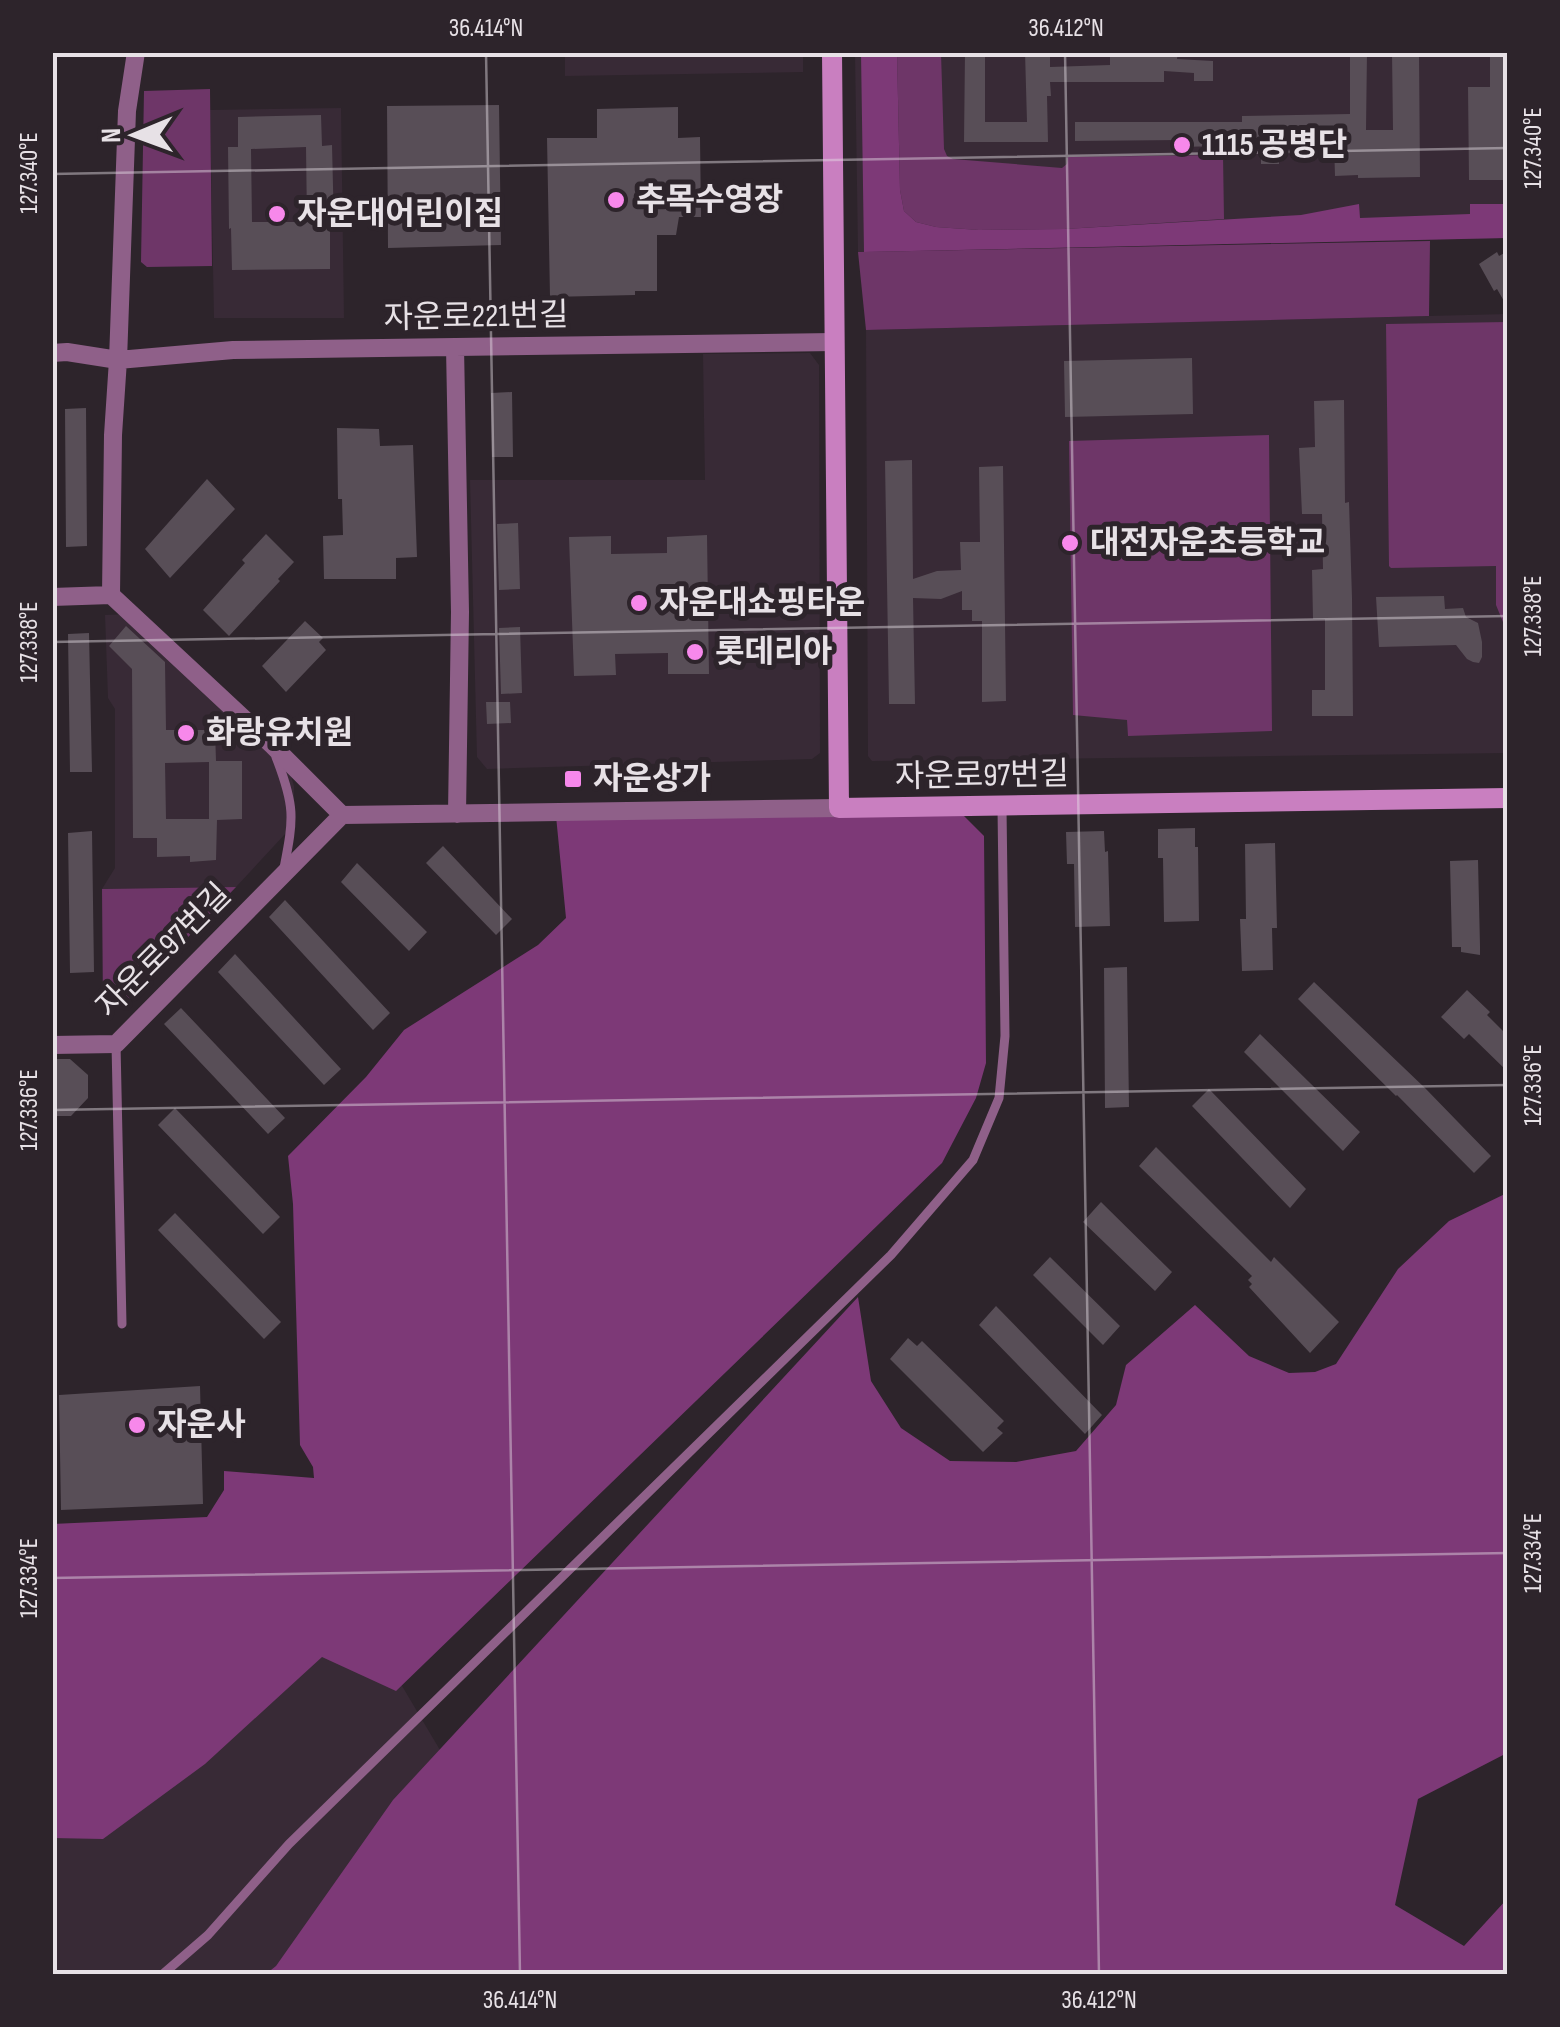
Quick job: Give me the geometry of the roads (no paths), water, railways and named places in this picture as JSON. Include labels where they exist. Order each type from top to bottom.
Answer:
[{"type":"street","points":[[111,595],[113,435],[128,111],[136,52]]},
{"type":"street","points":[[832,52],[838,808]]},
{"type":"street","name":"자운로221번길","points":[[52,352],[118,360],[233,350],[834,342]]},
{"type":"street","points":[[455,348],[460,612],[456,814]]},
{"type":"street","points":[[52,597],[111,595],[342,815]]},
{"type":"street","name":"자운로97번길","points":[[52,1045],[116,1044],[342,815],[1508,798]]},
{"type":"lane","points":[[272,745],[290,792],[293,823],[283,875]]},
{"type":"lane","points":[[164,1974],[208,1935],[301,1832],[891,1255],[973,1160],[998,1098],[1005,1036],[1002,806]]},
{"type":"lane","points":[[116,1044],[122,1324]]},
{"type":"place","name":"1115 공병단","points":[[1182,145]]},
{"type":"place","name":"추목수영장","points":[[616,200]]},
{"type":"place","name":"자운대어린이집","points":[[277,214]]},
{"type":"place","name":"대전자운초등학교","points":[[1070,543]]},
{"type":"place","name":"자운대쇼핑타운","points":[[639,603]]},
{"type":"place","name":"롯데리아","points":[[695,652]]},
{"type":"place","name":"화랑유치원","points":[[186,733]]},
{"type":"place","name":"자운상가","points":[[573,779]]},
{"type":"place","name":"자운사","points":[[137,1425]]}]
